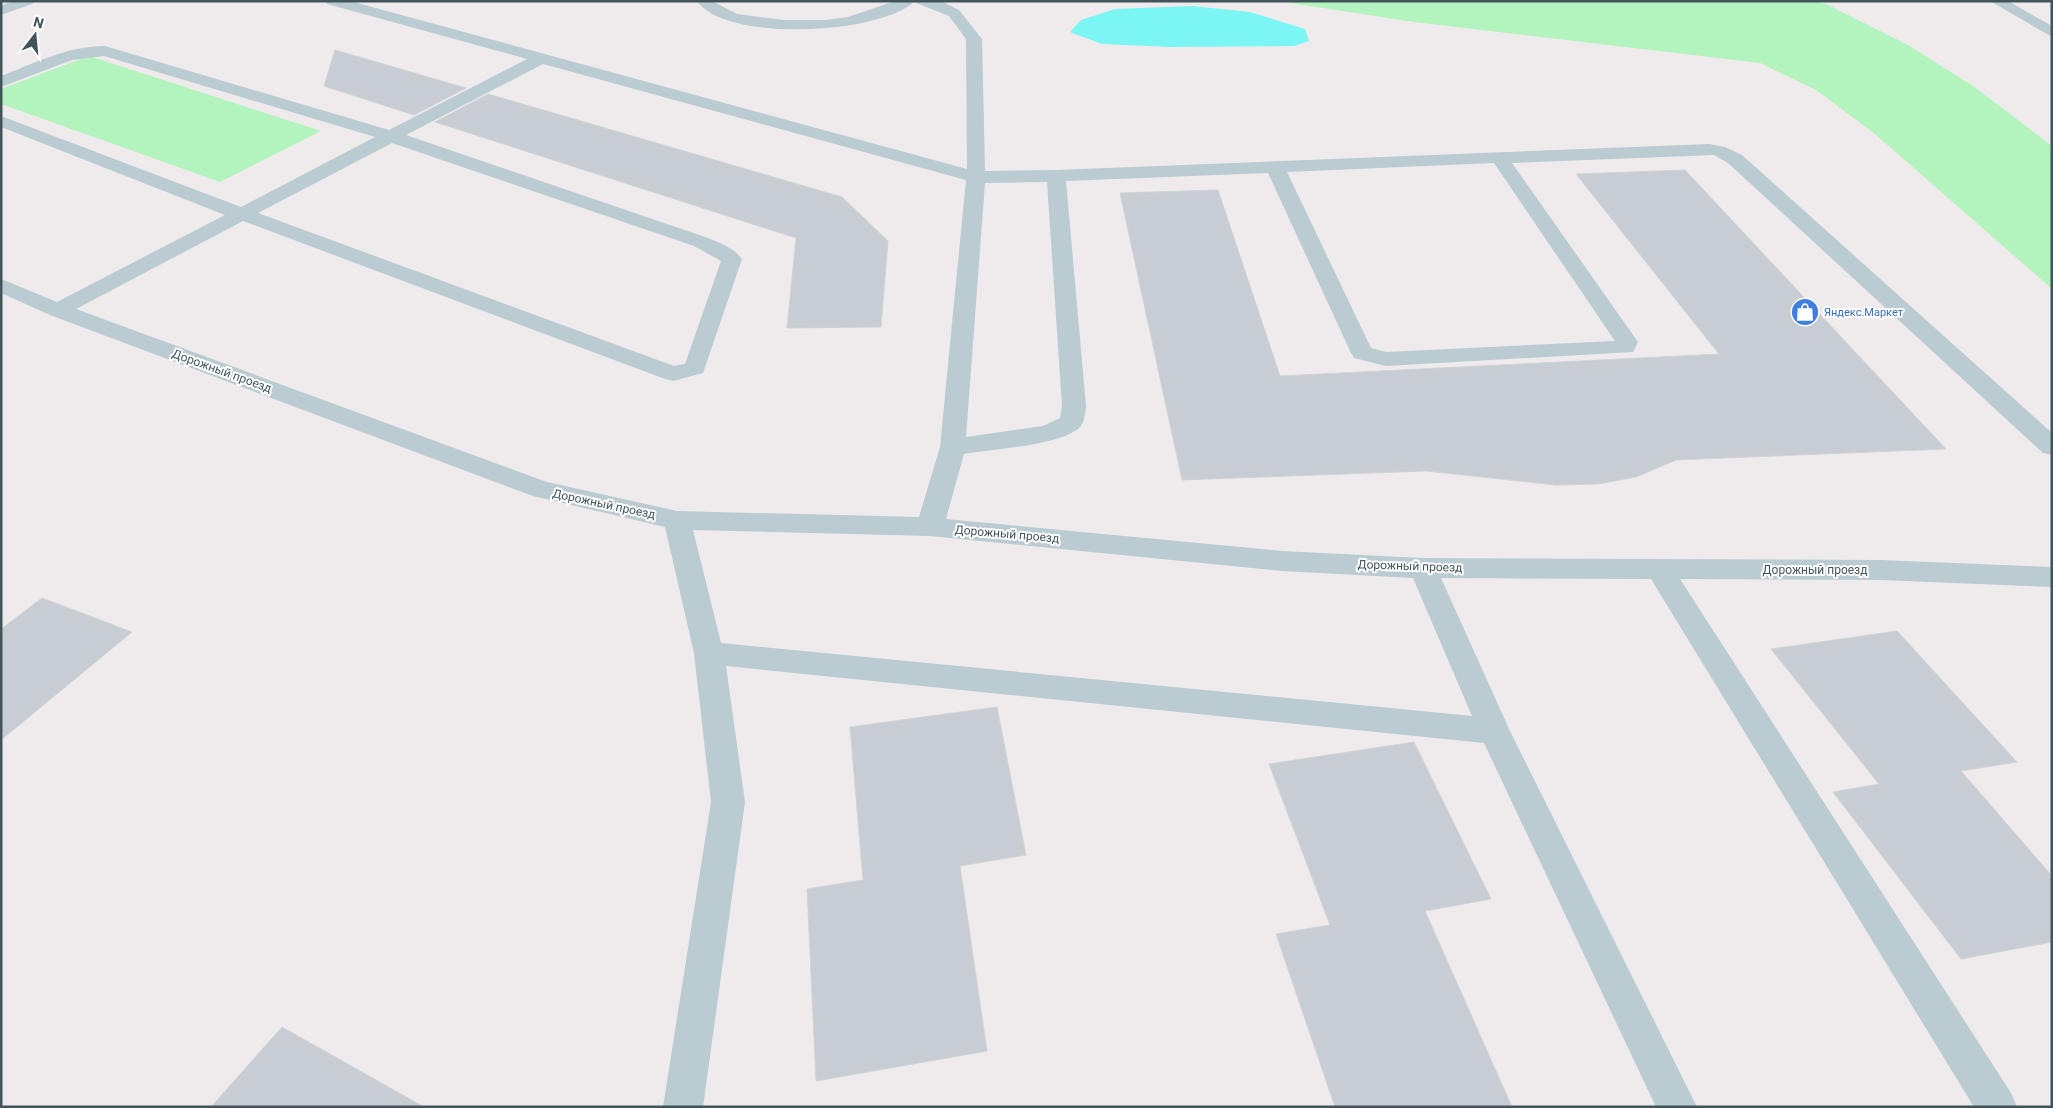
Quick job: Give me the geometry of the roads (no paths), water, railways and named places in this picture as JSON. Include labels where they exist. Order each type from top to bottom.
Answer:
[{"type":"street","points":[[1,11],[28,1]]},
{"type":"street","points":[[332,1],[976,177],[1056,176],[1708,149],[1719,151],[1735,159],[2052,447]]},
{"type":"street","points":[[704,1],[729,16],[766,24],[805,26],[847,22],[886,12],[908,1]]},
{"type":"street","points":[[921,1],[938,5],[954,13],[974,39],[976,177],[953,447],[930,527]]},
{"type":"street","points":[[1997,1],[2052,32]]},
{"type":"street","points":[[1,82],[78,54],[96,50],[106,51],[393,137],[701,242],[723,252],[732,259],[695,368],[673,374],[241,214],[1,120]]},
{"type":"street","points":[[58,310],[543,58]]},
{"type":"street","points":[[1274,167],[1362,353],[1386,359],[1625,347],[1627,342],[1499,158]]},
{"type":"street","points":[[953,447],[1049,433],[1071,422],[1074,406],[1056,176]]},
{"type":"street","name":"Дорожный проезд","points":[[1,285],[58,310],[542,490],[677,520],[930,527],[1282,561],[1423,568],[1881,570],[2052,577]]},
{"type":"street","points":[[677,520],[710,653],[728,802],[683,1107]]},
{"type":"street","points":[[1423,568],[1494,731],[1677,1107]]},
{"type":"street","points":[[1659,569],[1997,1107]]},
{"type":"street","points":[[710,653],[1494,731]]},
{"type":"water","points":[[1192,6],[1250,12],[1305,29],[1309,41],[1294,46],[1170,47],[1102,44],[1070,32],[1081,20],[1115,9]]},
{"type":"place","name":"Яндекс.Маркет","points":[[1805,312]]}]
